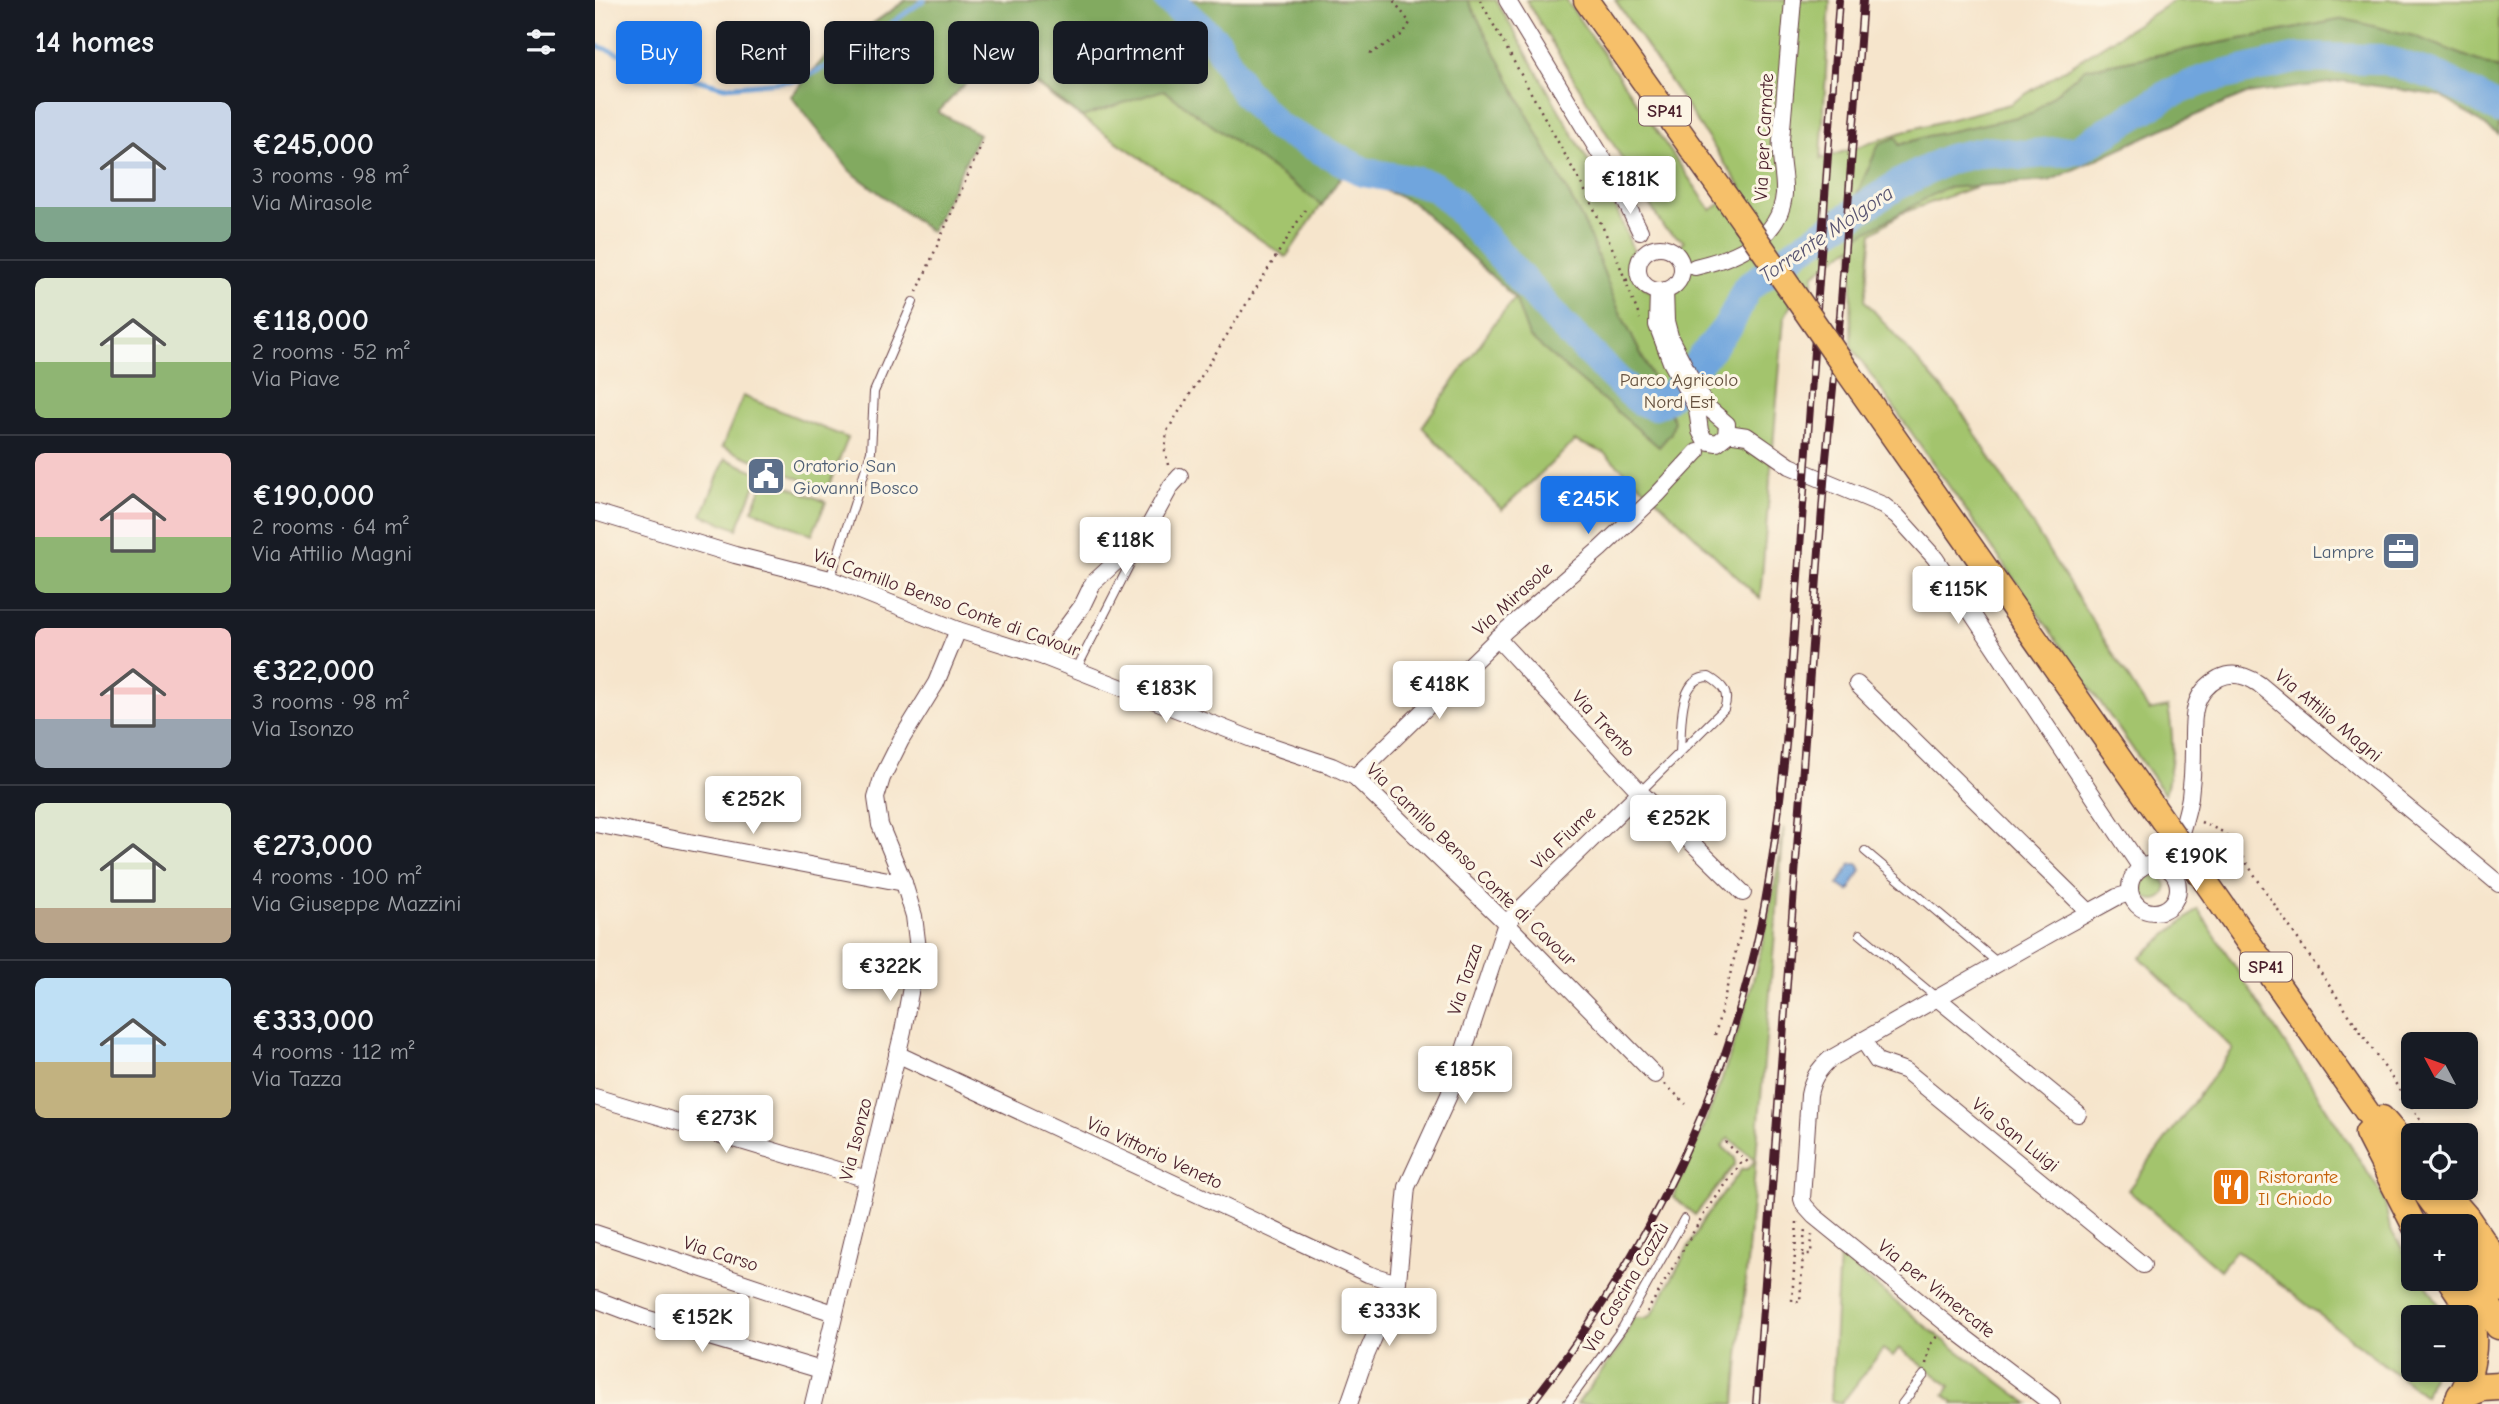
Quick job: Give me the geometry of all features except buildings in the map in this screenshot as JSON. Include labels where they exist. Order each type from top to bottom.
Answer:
[{"type":"highway","points":[[2379,1129],[2401,1158]]},
{"type":"highway","points":[[2379,1129],[2401,1165]]},
{"type":"highway","points":[[2478,1259],[2499,1288]]},
{"type":"highway","points":[[2477,1291],[2499,1325]]},
{"type":"highway","points":[[2458,1400],[2482,1387],[2499,1386]]},
{"type":"main road","name":"SP41","points":[[1586,0],[2379,1129]]},
{"type":"main road","points":[[2326,1051],[2401,1140]]},
{"type":"main road","points":[[2326,1051],[2408,1214]]},
{"type":"main road","points":[[2452,1200],[2499,1264]]},
{"type":"main road","points":[[2457,1291],[2467,1307],[2473,1331],[2471,1367],[2458,1400]]},
{"type":"street","points":[[1507,0],[1611,172],[1640,232],[1643,256],[1633,278],[1646,286],[1661,290],[1672,288],[1686,268],[1672,250],[1658,247],[1640,232]]},
{"type":"street","name":"Via per Carnate","points":[[1686,268],[1721,260],[1749,247],[1766,234],[1779,214],[1784,196],[1780,153],[1793,0]]},
{"type":"street","points":[[1643,256],[1658,247]]},
{"type":"street","points":[[1661,290],[1657,325],[1701,407],[1700,432],[1711,441],[1747,436],[1790,466],[1883,505],[1911,530],[1935,558],[2141,868]]},
{"type":"street","points":[[1701,407],[1725,420],[1711,441]]},
{"type":"street","name":"Via Mirasole","points":[[1355,777],[1497,638],[1600,550],[1711,441]]},
{"type":"street","points":[[1044,657],[1081,606],[1093,583],[1143,537],[1176,481]]},
{"type":"street","name":"Via Camillo Benso Conte di Cavour","points":[[595,512],[735,555],[829,579],[958,631],[1044,657],[1355,777],[1506,923],[1655,1074]]},
{"type":"street","name":"Via Isonzo","points":[[813,1404],[897,1054],[918,949],[904,883],[880,825],[876,798],[882,778],[901,740],[936,683],[958,631]]},
{"type":"street","name":"Via Trento","points":[[1497,638],[1640,792],[1743,893]]},
{"type":"street","name":"Via Attilio Magni","points":[[2169,870],[2186,816],[2192,771],[2192,720],[2197,698],[2204,688],[2217,680],[2227,675],[2243,675],[2259,684],[2499,884]]},
{"type":"street","points":[[1857,684],[2089,912]]},
{"type":"street","name":"Via Fiume","points":[[1506,923],[1640,792]]},
{"type":"street","points":[[595,824],[904,883]]},
{"type":"street","points":[[2155,864],[2169,870],[2178,884],[2175,900],[2162,911],[2146,911],[2138,907],[2130,894],[2132,879],[2141,868],[2155,864]]},
{"type":"street","points":[[1805,1211],[1809,1095],[1812,1080],[1820,1068],[1863,1040],[1998,963],[2117,897],[2130,894]]},
{"type":"street","name":"Via Tazza","points":[[1349,1404],[1365,1358],[1398,1281],[1407,1187],[1449,1095],[1506,923]]},
{"type":"street","points":[[1937,998],[2078,1114]]},
{"type":"street","name":"Via San Luigi","points":[[1863,1040],[1877,1061],[1906,1070],[2143,1265]]},
{"type":"street","name":"Via Vittorio Veneto","points":[[897,1054],[1368,1274],[1398,1281]]},
{"type":"street","points":[[595,1097],[867,1179]]},
{"type":"street","name":"Via per Vimercate","points":[[1805,1211],[2052,1404]]},
{"type":"street","name":"Via Carso","points":[[595,1233],[834,1313]]},
{"type":"street","points":[[595,1299],[645,1318],[821,1370]]},
{"type":"lane","points":[[829,579],[871,452],[874,392],[913,302]]},
{"type":"lane","points":[[1076,670],[1143,537]]},
{"type":"lane","name":"Via Fiume","points":[[1640,792],[1724,709],[1726,691],[1709,677],[1694,681],[1685,698],[1680,752]]},
{"type":"lane","points":[[1865,851],[1998,963]]},
{"type":"lane","points":[[1860,934],[1937,998]]},
{"type":"lane","name":"Via Cascina Cazzù","points":[[1567,1404],[1633,1310],[1684,1219]]},
{"type":"lane","points":[[1902,1404],[1924,1375]]},
{"type":"path","points":[[1370,54],[1403,34],[1410,23],[1393,0]]},
{"type":"path","points":[[1480,0],[1633,278],[1644,330]]},
{"type":"path","points":[[913,302],[982,143]]},
{"type":"path","points":[[1176,481],[1165,451],[1167,431],[1305,210]]},
{"type":"path","points":[[2186,816],[2223,832],[2235,846],[2422,1123]]},
{"type":"path","points":[[1715,1035],[1743,930],[1749,899],[1743,893]]},
{"type":"path","points":[[1655,1074],[1686,1104]]},
{"type":"path","points":[[1725,1142],[1751,1165]]},
{"type":"path","points":[[1633,1310],[1646,1313],[1651,1308],[1702,1217],[1744,1159]]},
{"type":"path","points":[[1803,1254],[1811,1254],[1805,1211]]},
{"type":"path","points":[[1805,1211],[1803,1254],[1800,1302],[1792,1301],[1805,1211]]},
{"type":"path","points":[[1924,1375],[1930,1345],[1947,1324]]},
{"type":"green space","name":"Parco Agricolo Nord Est","points":[[906,0],[1496,0],[1618,213],[1633,250],[1642,285],[1649,291],[1661,294],[1672,293],[1689,275],[1691,260],[1680,246],[1684,241],[1664,228],[1526,0],[1566,0],[1711,210],[1742,189],[1615,0],[1830,0],[1821,159],[1912,129],[2010,104],[2175,0],[2499,0],[2499,102],[2294,73],[2068,159],[1975,187],[1902,213],[1872,233],[1865,301],[1959,408],[2149,711],[2168,707],[2172,751],[2165,795],[1851,346],[1852,246],[1814,274],[1812,291],[1805,281],[1803,282],[1784,318],[1760,599],[1603,452],[1575,441],[1502,510],[1422,427],[1515,298],[1414,203],[1344,172],[1286,257],[1036,84],[1039,84],[1039,21],[948,21],[948,84],[965,84],[937,112],[880,84],[934,84],[934,21],[876,21]]},
{"type":"green space","points":[[907,0],[1468,0],[1586,227],[1617,306],[1674,421],[1671,433],[1659,447],[1529,337],[1515,298],[1414,203],[1344,172],[1322,205],[1163,90],[1082,117],[1037,84],[1039,21],[948,21],[948,84],[965,84],[938,112],[979,134],[931,232],[850,171],[791,96],[801,84],[810,84],[810,74],[824,58],[824,84],[934,84],[934,21],[877,21]]},
{"type":"green space","points":[[2344,19],[2414,36],[2499,69],[2499,135],[2441,96],[2344,81],[2247,94],[2049,181],[1945,188],[1853,239],[1856,196],[1879,144],[1897,137],[1899,145],[1928,136],[2031,114],[2085,69]]},
{"type":"green space","points":[[743,396],[848,438],[827,490],[722,447]]},
{"type":"green space","points":[[725,459],[760,473],[737,529],[702,515]]},
{"type":"green space","points":[[766,477],[826,502],[812,535],[752,510]]},
{"type":"green space","points":[[1784,827],[1735,1404],[1577,1404],[1621,1346],[1633,1318],[1652,1315],[1704,1219],[1742,1169],[1748,1169],[1755,1160],[1729,1138],[1722,1146],[1735,1158],[1735,1164],[1695,1215],[1673,1197],[1712,1106],[1743,1016],[1767,924]]},
{"type":"green space","points":[[2154,876],[2162,880],[2166,888],[2162,896],[2154,900],[2146,896],[2142,888],[2146,880]]},
{"type":"green space","points":[[2198,909],[2384,1198],[2390,1229],[2401,1246],[2401,1291],[2430,1291],[2439,1305],[2401,1305],[2401,1377],[2236,1250],[2220,1270],[2128,1190],[2233,1049],[2140,957]]},
{"type":"green space","points":[[1839,1256],[1929,1329],[2029,1404],[1953,1404],[1954,1402],[1944,1395],[1950,1386],[1899,1348],[1893,1356],[1883,1349],[1841,1404],[1831,1400]]},
{"type":"green space","points":[[2407,1382],[2430,1382],[2425,1396]]},
{"type":"water","points":[[1851,864],[1858,864],[1861,870],[1849,891],[1838,885]]},
{"type":"waterway","points":[[595,45],[683,76],[725,87],[801,80],[847,55],[924,0]]},
{"type":"waterway","name":"Torrente Molgora","points":[[1169,0],[1216,42],[1243,90],[1277,127],[1364,172],[1435,187],[1450,199],[1561,324],[1622,385],[1641,401],[1652,405],[1661,402],[1675,391],[1729,325],[1747,288],[1801,248],[1899,184],[1949,159],[1986,151],[2023,155],[2077,150],[2169,94],[2206,79],[2299,58],[2381,59],[2440,77],[2499,109]]},
{"type":"railway","points":[[1531,1404],[1608,1294],[1674,1177],[1725,1053],[1761,923],[1776,834],[1786,744],[1839,0]]},
{"type":"railway","points":[[1756,1404],[1825,469],[1840,316],[1863,0]]},
{"type":"place","name":"Oratorio San Giovanni Bosco","points":[[766,476]]},
{"type":"place","name":"Lampre","points":[[2401,551]]},
{"type":"place","name":"Ristorante Il Chiodo","points":[[2231,1187]]}]
